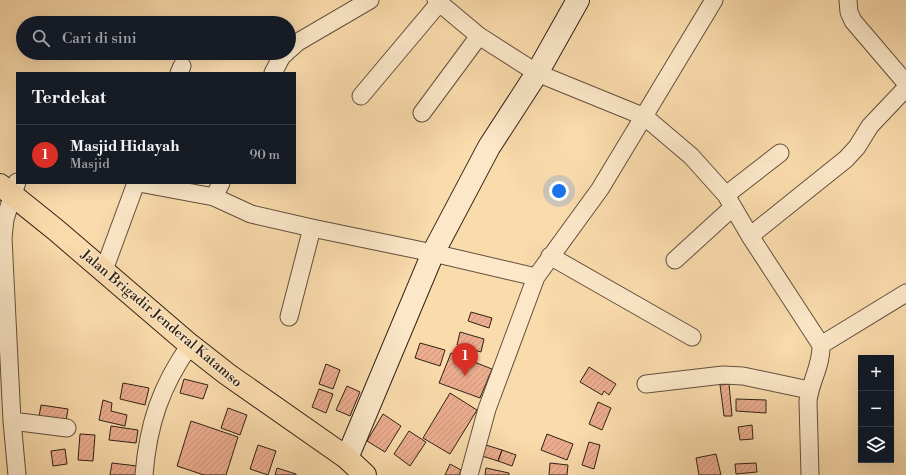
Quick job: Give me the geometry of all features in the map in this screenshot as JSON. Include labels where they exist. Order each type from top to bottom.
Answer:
[{"type":"highway","name":"Jalan Brigadir Jenderal Katamso","points":[[9,188],[190,345],[347,458],[365,475]]},
{"type":"street","points":[[296,44],[370,0]]},
{"type":"street","points":[[347,458],[433,253],[489,147],[537,73],[578,0]]},
{"type":"street","points":[[468,475],[487,409],[536,277],[600,189],[645,117],[714,0]]},
{"type":"street","points":[[848,0],[849,12],[853,21],[906,83]]},
{"type":"street","points":[[361,96],[438,1],[479,36],[537,73],[645,117],[691,156],[730,201],[750,236],[821,345],[819,365],[809,390],[808,414],[810,475]]},
{"type":"street","points":[[422,114],[479,36]]},
{"type":"street","points":[[274,72],[280,60]]},
{"type":"street","points":[[750,236],[846,159],[857,147],[870,126],[906,88]]},
{"type":"street","points":[[675,260],[730,201],[780,153]]},
{"type":"street","points":[[104,270],[136,184]]},
{"type":"street","points":[[151,184],[218,190],[251,214],[433,253],[536,277]]},
{"type":"street","points":[[9,188],[3,238],[8,425],[17,475]]},
{"type":"street","points":[[289,317],[312,228]]},
{"type":"street","points":[[550,256],[692,337]]},
{"type":"street","points":[[821,345],[906,293]]},
{"type":"street","points":[[144,475],[154,412],[175,366],[190,345]]},
{"type":"street","points":[[646,384],[723,375],[743,376],[809,390]]},
{"type":"street","points":[[8,425],[67,428]]},
{"type":"building","points":[[471,312],[492,318],[489,328],[468,321]]},
{"type":"building","points":[[460,332],[484,339],[481,352],[457,345]]},
{"type":"building","points":[[420,343],[445,350],[440,366],[415,358]]},
{"type":"building","points":[[451,353],[492,369],[480,398],[439,383]]},
{"type":"building","points":[[326,364],[340,370],[333,389],[319,384]]},
{"type":"building","points":[[589,367],[616,384],[609,395],[604,391],[602,395],[580,382]]},
{"type":"building","points":[[184,379],[208,385],[203,399],[180,393]]},
{"type":"building","points":[[123,383],[149,388],[145,405],[120,399]]},
{"type":"building","points":[[729,384],[732,416],[724,416],[720,385]]},
{"type":"building","points":[[347,386],[360,392],[350,416],[336,410]]},
{"type":"building","points":[[319,389],[333,394],[326,413],[312,407]]},
{"type":"building","points":[[450,393],[477,410],[450,454],[423,438]]},
{"type":"building","points":[[736,399],[766,400],[766,413],[736,411]]},
{"type":"building","points":[[103,400],[112,403],[111,411],[127,415],[125,426],[99,420]]},
{"type":"building","points":[[598,402],[611,408],[602,430],[589,424]]},
{"type":"building","points":[[41,405],[68,409],[66,421],[39,417]]},
{"type":"building","points":[[228,408],[247,415],[240,435],[221,428]]},
{"type":"building","points":[[383,414],[401,426],[385,452],[367,441]]},
{"type":"building","points":[[191,421],[238,437],[226,475],[204,475],[177,466]]},
{"type":"building","points":[[752,425],[753,439],[740,440],[738,427]]},
{"type":"building","points":[[111,426],[138,430],[136,443],[109,440]]},
{"type":"building","points":[[409,431],[426,442],[410,466],[394,454]]},
{"type":"building","points":[[80,434],[95,435],[93,461],[78,460]]},
{"type":"building","points":[[547,434],[573,444],[567,460],[541,450]]},
{"type":"building","points":[[589,442],[600,445],[594,469],[582,465]]},
{"type":"building","points":[[258,445],[276,451],[268,475],[250,469]]},
{"type":"building","points":[[486,445],[502,450],[498,461],[482,456]]},
{"type":"building","points":[[65,449],[67,464],[53,466],[51,451]]},
{"type":"building","points":[[502,450],[516,455],[512,466],[498,461]]},
{"type":"building","points":[[716,454],[721,475],[699,475],[696,458]]},
{"type":"building","points":[[112,463],[137,466],[136,475],[110,475]]},
{"type":"building","points":[[550,463],[568,465],[567,475],[549,475]]},
{"type":"building","points":[[756,463],[757,472],[736,474],[735,464]]},
{"type":"building","points":[[450,464],[461,470],[459,475],[445,475]]},
{"type":"building","points":[[277,468],[296,474],[296,475],[275,475]]},
{"type":"building","points":[[486,468],[509,473],[509,475],[485,475]]},
{"type":"place","name":"Masjid Hidayah","points":[[465,376]]}]
